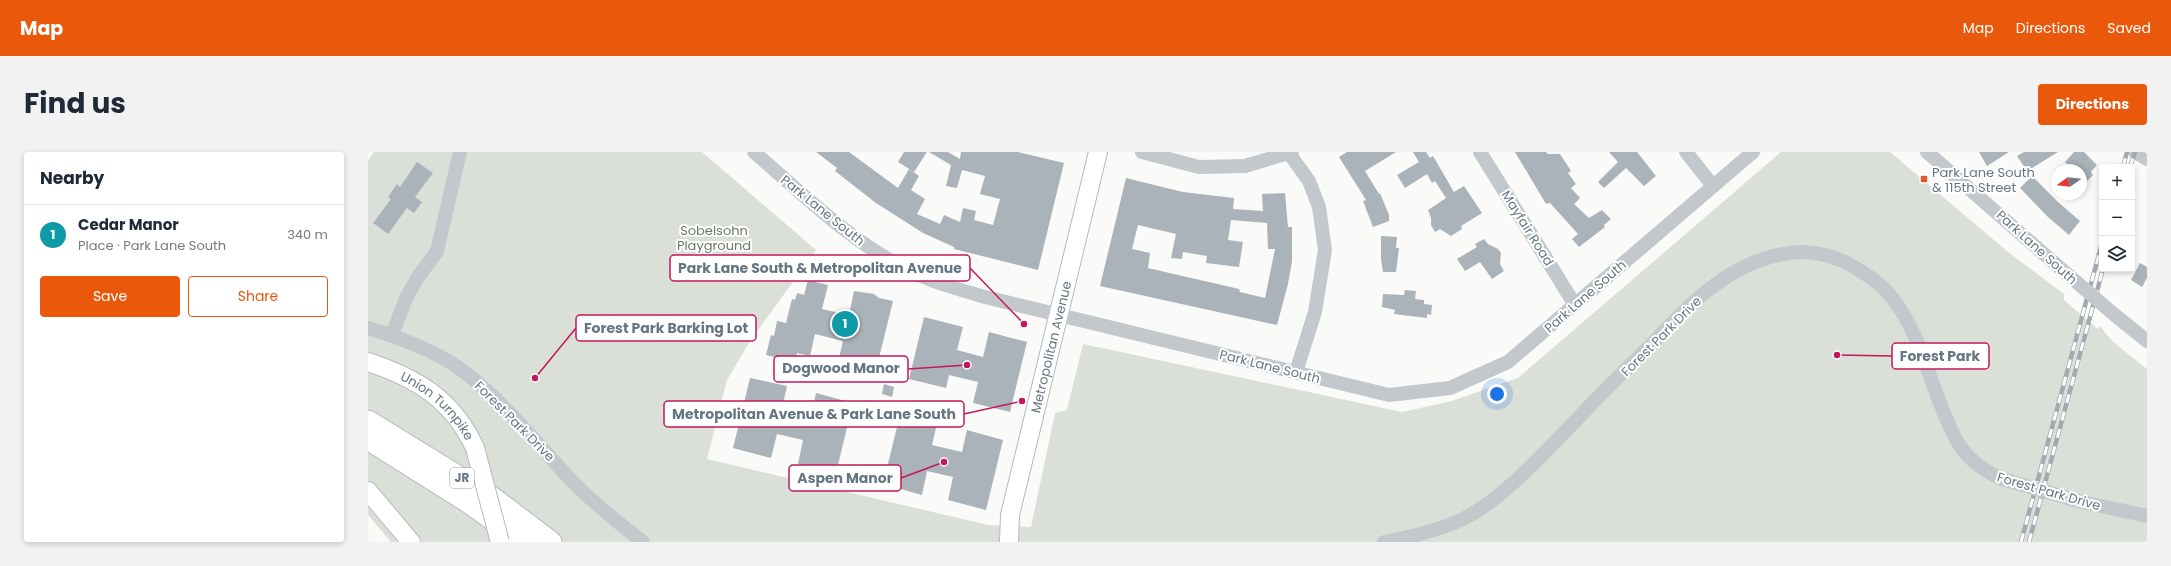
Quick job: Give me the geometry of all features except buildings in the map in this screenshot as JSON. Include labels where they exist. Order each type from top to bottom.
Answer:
[{"type":"highway","name":"JR","points":[[368,421],[493,498],[551,542]]},
{"type":"highway","name":"JR","points":[[368,439],[468,502],[524,542]]},
{"type":"main road","name":"Metropolitan Avenue","points":[[1009,542],[1010,515],[1098,152]]},
{"type":"main road","name":"Union Turnpike","points":[[368,362],[417,384],[442,400],[462,423],[475,448],[500,542]]},
{"type":"main road","points":[[368,491],[411,542]]},
{"type":"street","points":[[392,335],[406,298],[418,277],[437,251],[460,152]]},
{"type":"street","name":"Park Lane South","points":[[754,152],[845,230],[902,267],[943,285],[1058,315],[1389,394],[1450,388],[1508,362],[1753,152]]},
{"type":"street","points":[[1142,152],[1199,167],[1245,166],[1290,152],[1309,181],[1319,207],[1325,250],[1315,312],[1296,372]]},
{"type":"street","name":"Mayfair Road","points":[[1480,152],[1576,305]]},
{"type":"street","points":[[1686,152],[1713,186]]},
{"type":"street","name":"Park Lane South","points":[[1927,152],[2067,274],[2147,341]]},
{"type":"street","points":[[2135,152],[2147,159]]},
{"type":"street","name":"Forest Park Drive","points":[[1384,542],[1430,532],[1456,522],[1498,497],[1677,317],[1702,295],[1755,261],[1776,254],[1800,251],[1824,253],[1844,260],[1871,277],[1893,298],[1910,327],[1953,434],[1968,457],[1986,472],[2002,479],[2082,502],[2147,516]]},
{"type":"street","name":"Forest Park Drive","points":[[368,328],[392,335],[423,348],[466,373],[534,437],[570,478],[601,509],[642,542]]},
{"type":"green space","name":"Sobelsohn Playground","points":[[374,152],[702,152],[816,250],[750,341],[727,380],[707,459],[988,525],[1031,527],[1055,413],[1067,410],[1083,344],[1402,412],[1452,401],[1518,378],[1781,152],[1890,152],[2008,252],[2064,294],[2064,300],[2098,329],[2100,326],[2112,341],[2147,369],[2147,542],[391,542],[368,515],[368,160]]},
{"type":"railway","points":[[2124,164],[2127,152]]},
{"type":"railway","points":[[2131,164],[2135,152]]},
{"type":"railway","points":[[2021,542],[2099,254]]},
{"type":"railway","points":[[2029,542],[2102,272]]},
{"type":"place","name":"Park Lane South & 115th Street","points":[[1924,179]]},
{"type":"place","name":"Cedar Manor","points":[[845,324]]},
{"type":"place","name":"Park Lane South & Metropolitan Avenue","points":[[1024,324]]},
{"type":"place","name":"Forest Park","points":[[1837,355]]},
{"type":"place","name":"Dogwood Manor","points":[[967,365]]},
{"type":"place","name":"Forest Park Barking Lot","points":[[535,378]]},
{"type":"place","name":"Metropolitan Avenue & Park Lane South","points":[[1022,401]]},
{"type":"place","name":"Aspen Manor","points":[[944,462]]}]
